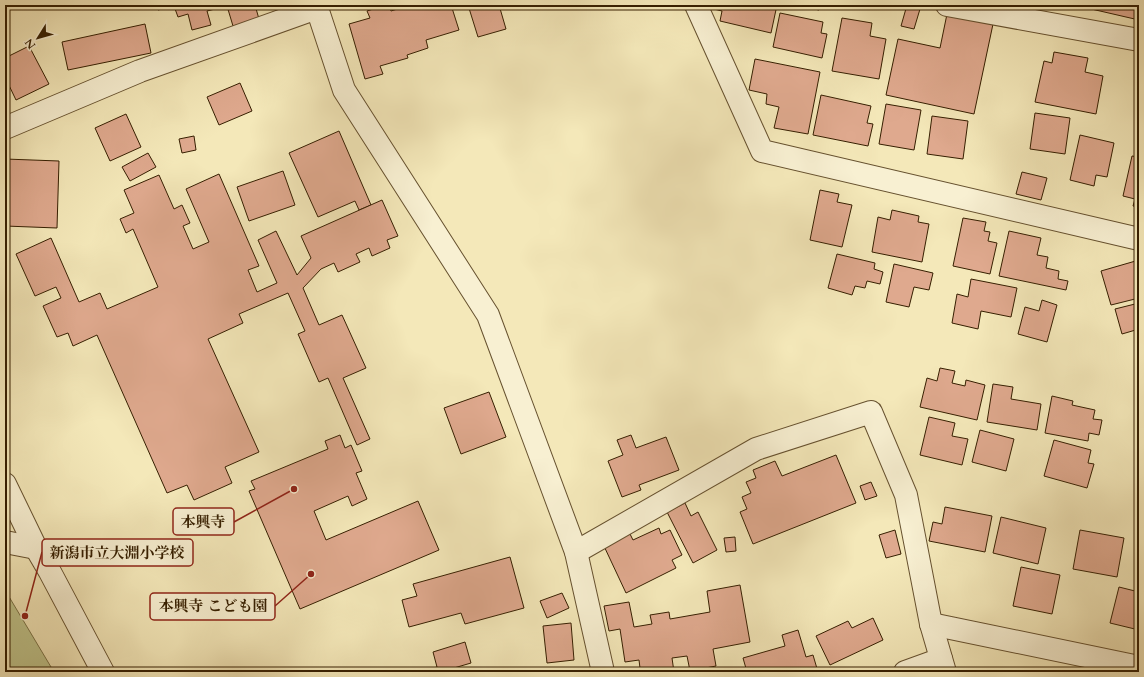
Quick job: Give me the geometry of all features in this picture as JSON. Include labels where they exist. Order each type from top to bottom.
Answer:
[{"type":"street","points":[[696,5],[762,151],[1139,240]]},
{"type":"street","points":[[947,5],[1139,40]]},
{"type":"street","points":[[5,128],[140,71],[316,7],[344,90],[488,314],[576,552],[603,672]]},
{"type":"street","points":[[576,552],[756,449],[871,412],[906,495],[931,624],[943,666],[905,672]]},
{"type":"street","points":[[5,484],[36,548],[103,672]]},
{"type":"street","points":[[5,542],[36,548]]},
{"type":"street","points":[[931,624],[1139,667]]},
{"type":"green space","points":[[5,590],[54,672],[5,672]]},
{"type":"building","points":[[157,5],[255,5],[259,19],[233,26],[227,6],[207,11],[211,25],[192,30],[188,14],[178,17],[174,6],[158,10]]},
{"type":"building","points":[[389,5],[391,11],[410,5],[465,5],[452,8],[459,30],[426,40],[428,48],[407,55],[408,58],[380,66],[383,74],[365,79],[349,24],[370,18],[367,11]]},
{"type":"building","points":[[468,5],[499,5],[506,29],[478,37]]},
{"type":"building","points":[[711,5],[777,5],[771,33],[720,21],[722,11],[710,8]]},
{"type":"building","points":[[794,5],[820,5],[819,10]]},
{"type":"building","points":[[907,5],[920,9],[914,29],[901,26]]},
{"type":"building","points":[[1088,5],[1139,5],[1139,20],[1087,8]]},
{"type":"building","points":[[780,13],[823,22],[821,33],[827,34],[822,58],[773,47]]},
{"type":"building","points":[[947,14],[993,24],[974,114],[886,95],[898,39],[940,48]]},
{"type":"building","points":[[842,18],[872,23],[870,36],[886,39],[879,79],[832,71]]},
{"type":"building","points":[[145,24],[151,53],[68,70],[62,42]]},
{"type":"building","points":[[29,46],[49,84],[16,100],[5,77],[5,58]]},
{"type":"building","points":[[1054,52],[1088,58],[1085,72],[1103,76],[1096,114],[1035,102],[1044,61],[1052,63]]},
{"type":"building","points":[[755,59],[820,72],[808,134],[774,128],[779,107],[766,104],[767,94],[749,90]]},
{"type":"building","points":[[240,83],[252,111],[219,125],[207,97]]},
{"type":"building","points":[[821,95],[871,106],[867,123],[873,124],[868,146],[813,135]]},
{"type":"building","points":[[886,104],[921,110],[914,150],[879,144]]},
{"type":"building","points":[[1035,113],[1070,118],[1065,154],[1030,149]]},
{"type":"building","points":[[126,114],[141,147],[110,161],[95,128]]},
{"type":"building","points":[[932,116],[968,121],[963,159],[927,154]]},
{"type":"building","points":[[339,131],[371,205],[359,210],[355,201],[318,217],[289,153]]},
{"type":"building","points":[[1080,135],[1114,143],[1107,177],[1096,175],[1094,186],[1070,180]]},
{"type":"building","points":[[194,136],[196,150],[182,153],[179,139]]},
{"type":"building","points":[[148,153],[156,167],[130,181],[122,167]]},
{"type":"building","points":[[1132,156],[1139,157],[1139,207],[1133,206],[1135,199],[1123,196]]},
{"type":"building","points":[[5,159],[59,161],[57,228],[5,226]]},
{"type":"building","points":[[283,171],[295,205],[249,221],[237,187]]},
{"type":"building","points":[[1022,172],[1047,178],[1041,200],[1016,194]]},
{"type":"building","points":[[219,174],[259,266],[248,270],[257,292],[277,283],[258,240],[276,231],[297,275],[311,258],[301,236],[382,200],[398,236],[387,240],[390,248],[372,256],[369,248],[356,254],[360,262],[338,272],[334,263],[321,269],[303,288],[319,325],[342,315],[366,368],[343,378],[370,439],[357,445],[328,378],[319,382],[298,334],[305,331],[288,293],[239,314],[243,323],[208,339],[259,452],[225,467],[232,483],[194,500],[187,485],[167,493],[97,335],[73,346],[68,333],[57,337],[43,306],[61,298],[56,287],[35,296],[16,254],[51,238],[79,302],[100,293],[107,309],[158,287],[133,229],[126,233],[120,219],[134,213],[124,190],[159,175],[174,209],[182,205],[190,223],[183,226],[193,249],[209,242],[186,189]]},
{"type":"building","points":[[820,190],[839,194],[837,202],[852,205],[842,247],[810,240]]},
{"type":"building","points":[[892,210],[919,216],[918,222],[929,224],[922,262],[872,252],[878,217],[890,220]]},
{"type":"building","points":[[963,218],[986,222],[984,231],[990,232],[988,241],[997,243],[990,274],[953,266]]},
{"type":"building","points":[[1009,231],[1041,238],[1037,255],[1048,257],[1046,268],[1059,271],[1058,279],[1068,281],[1066,290],[999,276]]},
{"type":"building","points":[[837,254],[875,263],[874,269],[883,272],[880,284],[867,281],[865,288],[855,286],[852,295],[828,288]]},
{"type":"building","points":[[1139,260],[1139,298],[1111,305],[1101,271]]},
{"type":"building","points":[[894,264],[933,273],[929,290],[914,287],[909,307],[886,302]]},
{"type":"building","points":[[971,279],[1017,288],[1011,317],[981,311],[978,329],[952,323],[957,294],[968,297]]},
{"type":"building","points":[[1042,300],[1057,305],[1047,342],[1018,334],[1025,307],[1039,311]]},
{"type":"building","points":[[1139,303],[1139,329],[1122,334],[1115,309]]},
{"type":"building","points":[[940,368],[955,371],[952,383],[965,386],[966,380],[985,385],[977,420],[920,407],[927,378],[937,381]]},
{"type":"building","points":[[993,384],[1013,387],[1011,399],[1041,404],[1037,430],[987,422]]},
{"type":"building","points":[[489,392],[506,437],[461,454],[444,408]]},
{"type":"building","points":[[1052,396],[1073,401],[1072,405],[1095,410],[1093,419],[1102,420],[1099,435],[1089,433],[1088,441],[1045,433]]},
{"type":"building","points":[[929,417],[955,423],[952,436],[968,439],[962,465],[920,455]]},
{"type":"building","points":[[980,430],[1014,439],[1006,471],[972,462]]},
{"type":"building","points":[[340,435],[345,448],[351,445],[362,471],[356,473],[367,499],[352,506],[348,496],[314,511],[326,540],[418,501],[439,550],[300,609],[249,491],[255,489],[251,481],[328,449],[325,441]]},
{"type":"building","points":[[631,435],[636,448],[666,437],[679,470],[639,485],[641,490],[622,497],[608,461],[623,455],[617,440]]},
{"type":"building","points":[[1054,440],[1091,450],[1088,463],[1094,464],[1087,488],[1044,476]]},
{"type":"building","points":[[836,455],[856,503],[753,544],[740,512],[747,509],[742,497],[751,493],[746,482],[756,478],[753,470],[775,461],[782,476]]},
{"type":"building","points":[[871,482],[877,496],[865,500],[860,486]]},
{"type":"building","points":[[685,503],[691,516],[698,512],[717,550],[693,563],[667,512]]},
{"type":"building","points":[[945,507],[992,516],[985,552],[929,541],[933,522],[942,524]]},
{"type":"building","points":[[1001,517],[1046,528],[1038,564],[993,553]]},
{"type":"building","points":[[659,528],[661,534],[670,530],[682,555],[672,560],[676,568],[626,593],[603,544],[629,532],[633,540]]},
{"type":"building","points":[[895,530],[901,554],[886,558],[879,535]]},
{"type":"building","points":[[1080,530],[1124,538],[1117,577],[1073,569]]},
{"type":"building","points":[[735,537],[736,551],[726,552],[724,538]]},
{"type":"building","points":[[510,557],[524,608],[465,624],[461,613],[409,627],[402,600],[417,596],[413,584]]},
{"type":"building","points":[[1021,567],[1060,575],[1052,614],[1013,606]]},
{"type":"building","points":[[740,585],[750,642],[713,649],[716,666],[690,671],[687,656],[672,658],[674,672],[629,672],[628,670],[640,668],[639,660],[625,662],[620,629],[609,631],[604,606],[629,602],[634,627],[652,624],[650,615],[669,612],[670,619],[710,612],[707,591]]},
{"type":"building","points":[[1119,587],[1139,592],[1139,630],[1110,623]]},
{"type":"building","points":[[562,593],[569,608],[547,618],[540,601]]},
{"type":"building","points":[[873,618],[883,640],[830,665],[816,636],[848,621],[852,628]]},
{"type":"building","points":[[571,623],[574,660],[547,663],[543,626]]},
{"type":"building","points":[[798,630],[806,657],[813,655],[818,672],[747,672],[743,658],[785,646],[782,635]]},
{"type":"building","points":[[465,642],[471,663],[454,668],[455,672],[420,672],[437,667],[433,652]]},
{"type":"place","name":"本興寺","points":[[294,489]]},
{"type":"place","name":"本興寺 こども園","points":[[311,574]]},
{"type":"place","name":"新潟市立大淵小学校","points":[[25,616]]}]
